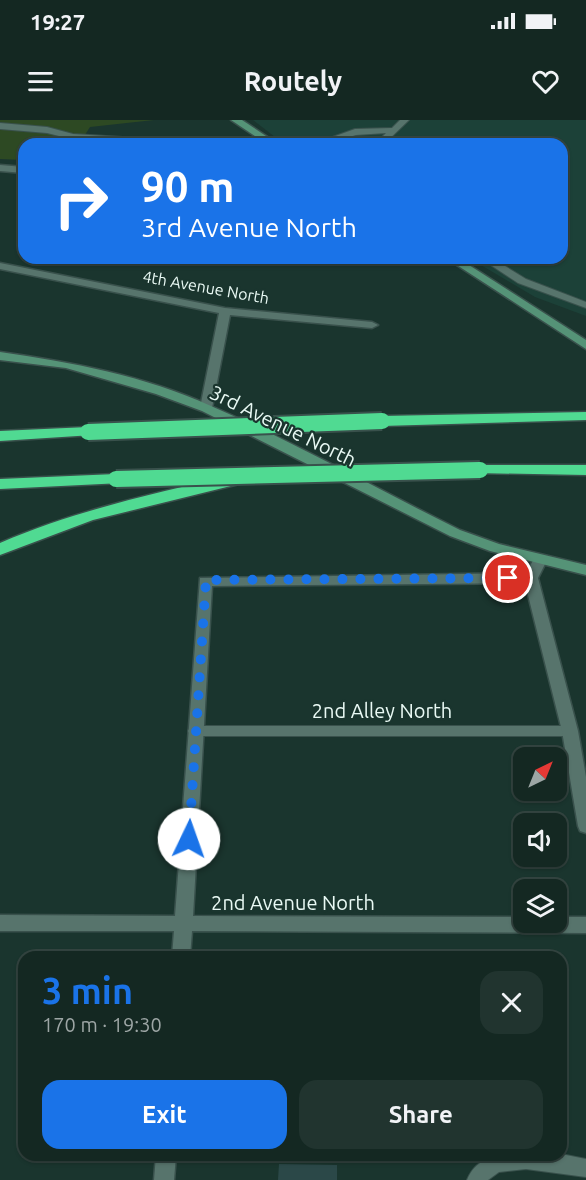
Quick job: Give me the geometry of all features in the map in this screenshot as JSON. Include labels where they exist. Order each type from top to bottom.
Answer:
[{"type":"highway","points":[[0,436],[382,421],[586,416]]},
{"type":"highway","points":[[0,484],[255,474],[586,470]]},
{"type":"highway","points":[[0,549],[71,522],[255,474]]},
{"type":"street","points":[[236,120],[264,138]]},
{"type":"street","points":[[0,168],[18,170]]},
{"type":"street","points":[[460,264],[586,345]]},
{"type":"street","name":"4th Avenue North","points":[[0,266],[225,311],[372,325]]},
{"type":"street","points":[[206,408],[225,311]]},
{"type":"street","name":"3rd Avenue North","points":[[0,356],[67,365],[160,391],[206,408],[455,533],[540,560],[586,570]]},
{"type":"street","points":[[540,560],[531,578],[570,731],[586,825]]},
{"type":"street","points":[[182,951],[206,580],[531,578]]},
{"type":"street","name":"2nd Avenue North","points":[[0,923],[586,925]]},
{"type":"street","points":[[164,1180],[166,1161]]},
{"type":"lane","points":[[385,138],[405,120]]},
{"type":"lane","points":[[0,126],[114,138]]},
{"type":"lane","points":[[336,138],[355,132],[394,130]]},
{"type":"lane","points":[[76,135],[81,138]]},
{"type":"lane","points":[[495,264],[522,281],[586,305]]},
{"type":"lane","name":"2nd Alley North","points":[[195,731],[570,731]]},
{"type":"lane","points":[[476,1180],[489,1166],[502,1161]]},
{"type":"lane","points":[[525,1161],[586,1168]]},
{"type":"shaded area","points":[[253,120],[586,120],[586,316],[535,297],[479,264],[568,264],[568,138],[276,138]]},
{"type":"green space","points":[[0,120],[154,120],[90,127],[83,138],[18,138],[18,160],[0,159]]},
{"type":"building","points":[[279,1164],[337,1165],[337,1180],[278,1180]]},
{"type":"route","points":[[189,839],[206,580],[508,578]]}]
